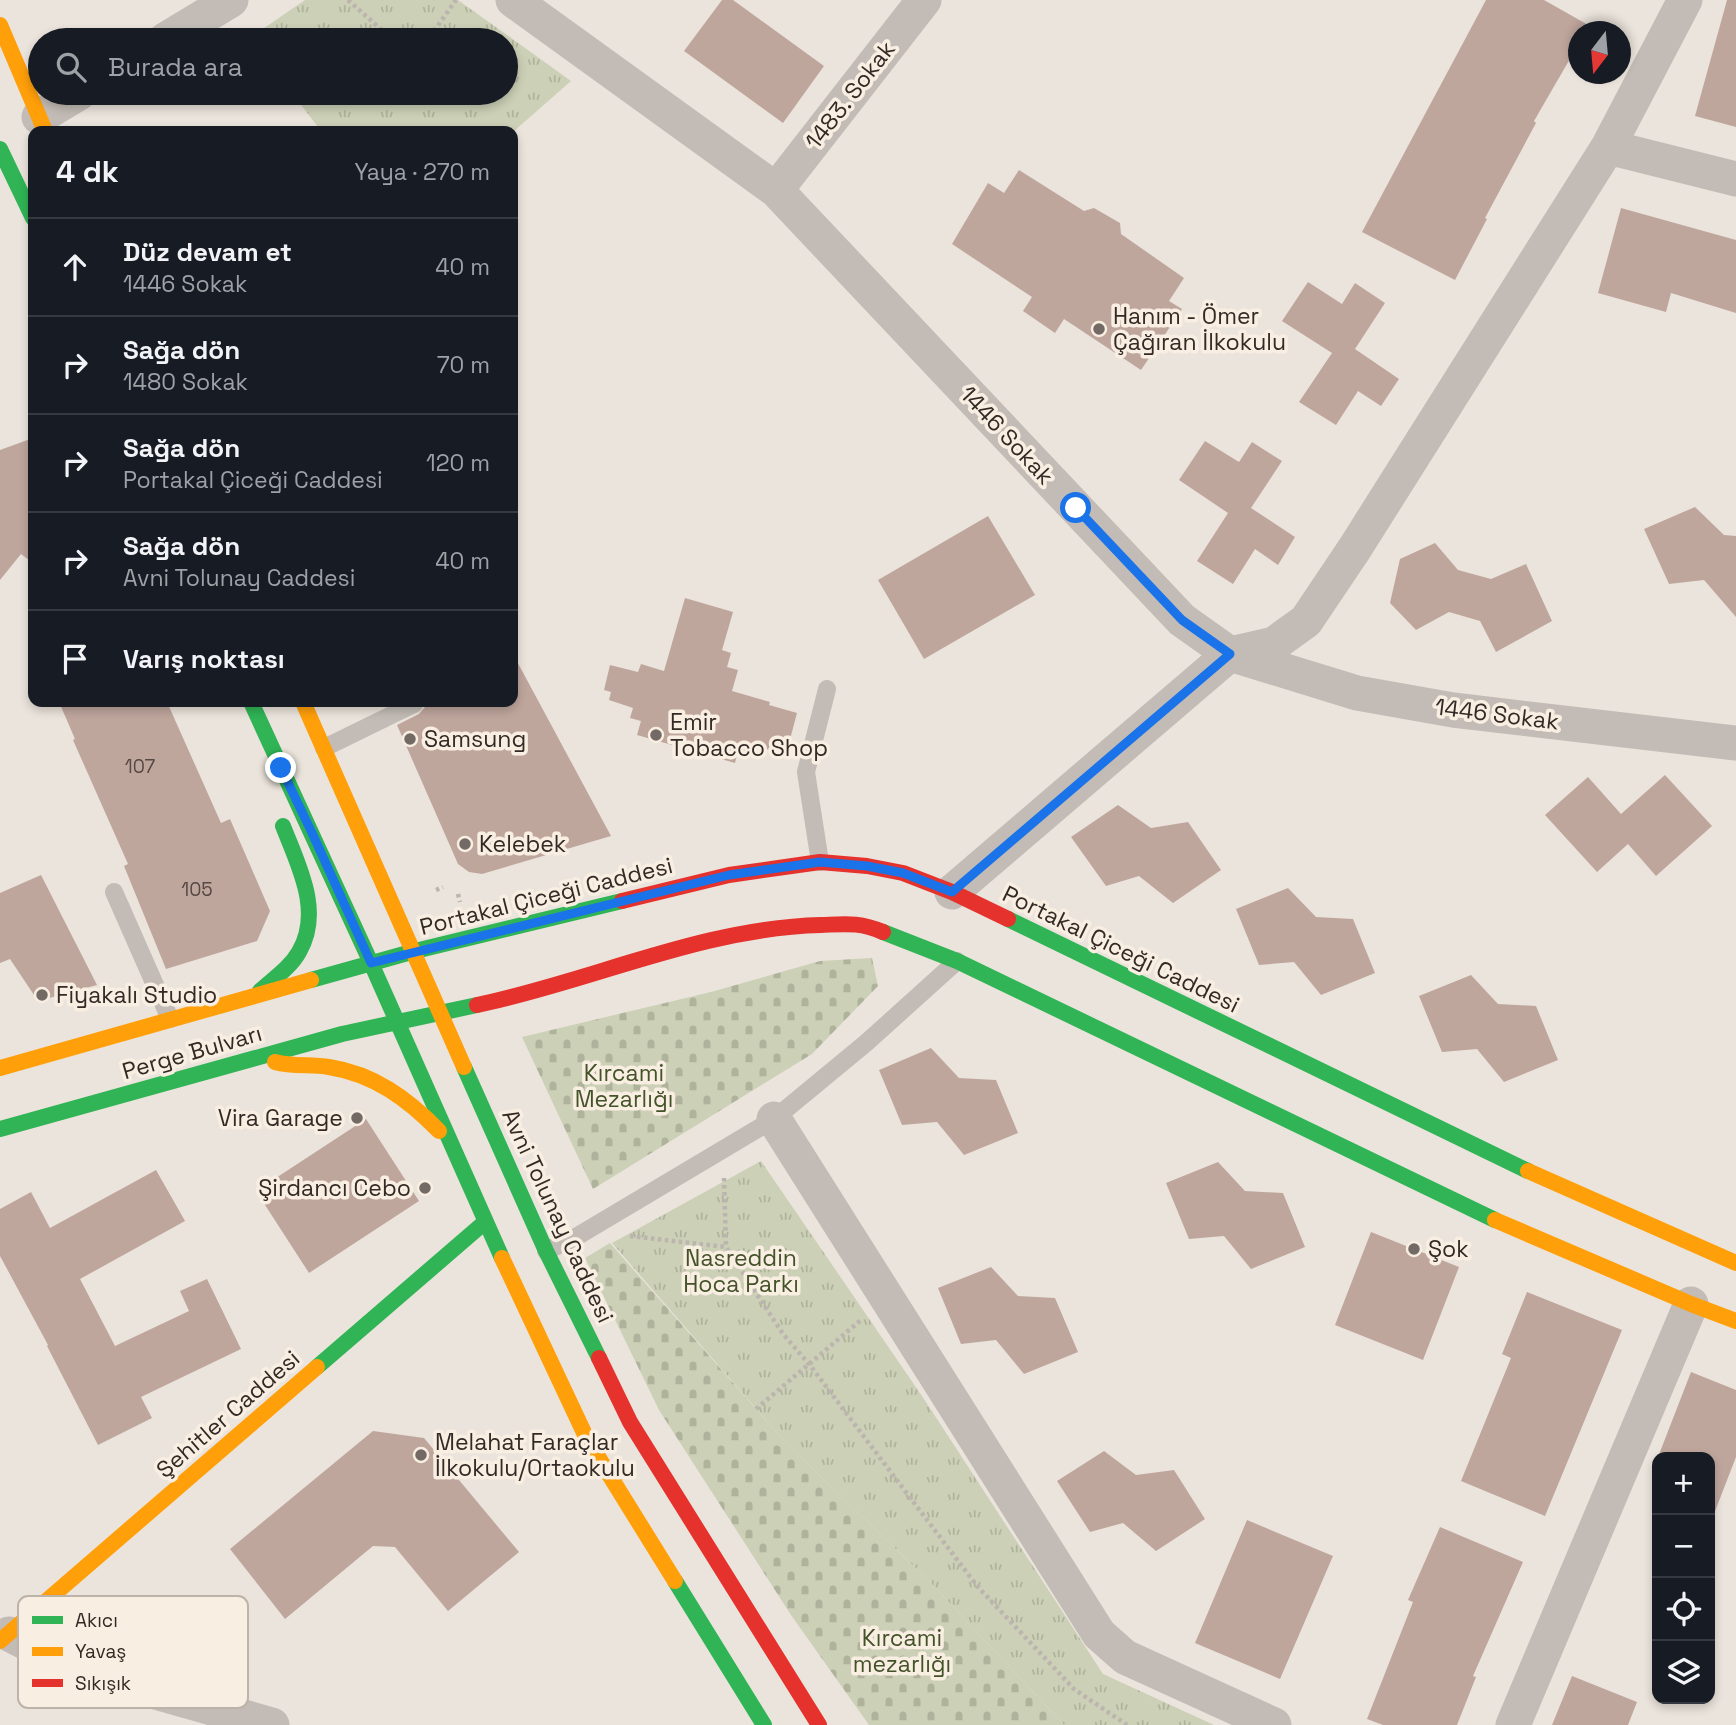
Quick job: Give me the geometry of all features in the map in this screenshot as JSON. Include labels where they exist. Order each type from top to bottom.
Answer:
[{"type":"main road","points":[[0,25],[28,91]]},
{"type":"main road","points":[[34,105],[42,124]]},
{"type":"main road","points":[[1,156],[28,208]]},
{"type":"main road","points":[[253,707],[371,963],[485,1222],[587,1439],[764,1725]]},
{"type":"main road","name":"Avni Tolunay Caddesi","points":[[305,707],[546,1251],[630,1422],[819,1725]]},
{"type":"main road","points":[[276,789],[281,768]]},
{"type":"main road","points":[[255,994],[299,952],[308,932],[310,901],[278,809]]},
{"type":"main road","name":"Portakal Çiceği Caddesi","points":[[371,963],[729,875],[820,862],[867,866],[903,873],[952,892],[1523,1169],[1736,1263]]},
{"type":"main road","points":[[397,1021],[489,1003],[675,949],[786,926],[864,924],[957,961],[1500,1222],[1736,1321]]},
{"type":"main road","name":"Perge Bulvarı","points":[[0,1068],[371,963]]},
{"type":"main road","name":"Perge Bulvarı","points":[[0,1129],[260,1056],[397,1021]]},
{"type":"main road","points":[[260,1056],[286,1065],[331,1067],[377,1080],[426,1116],[450,1143]]},
{"type":"main road","name":"Şehitler Caddesi","points":[[52,1596],[485,1222]]},
{"type":"main road","name":"Şehitler Caddesi","points":[[4,1637],[18,1625]]},
{"type":"street","points":[[185,28],[231,0]]},
{"type":"street","name":"1446 Sokak","points":[[513,0],[776,190],[1182,620],[1230,654],[1357,693],[1453,710],[1736,743]]},
{"type":"street","name":"1483. Sokak","points":[[776,190],[924,0]]},
{"type":"street","points":[[952,892],[1230,654],[1274,644],[1306,621],[1608,147],[1685,0]]},
{"type":"street","points":[[42,124],[65,105]]},
{"type":"street","points":[[1608,147],[1736,179]]},
{"type":"street","points":[[774,1119],[1099,1634],[1125,1657],[1275,1725]]},
{"type":"street","points":[[1513,1725],[1691,1304]]},
{"type":"street","points":[[212,1708],[272,1725]]},
{"type":"lane","points":[[820,862],[806,772],[827,689]]},
{"type":"lane","points":[[324,748],[408,707]]},
{"type":"lane","points":[[114,892],[170,1019]]},
{"type":"lane","points":[[546,1251],[576,1237],[774,1119],[866,1043],[957,961]]},
{"type":"lane","points":[[0,1045],[20,1062]]},
{"type":"path","points":[[348,0],[380,28]]},
{"type":"path","points":[[435,28],[456,0]]},
{"type":"path","points":[[436,890],[443,887]]},
{"type":"path","points":[[458,894],[460,902]]},
{"type":"path","points":[[712,1184],[734,1172]]},
{"type":"path","points":[[724,1178],[726,1247],[783,1334],[809,1364],[977,1586],[1074,1689],[1127,1725]]},
{"type":"path","points":[[632,1228],[621,1235],[726,1247]]},
{"type":"green space","points":[[305,0],[458,0],[497,28],[264,28]]},
{"type":"green space","points":[[518,43],[571,81],[518,128],[317,126],[301,105],[518,105]]},
{"type":"green space","name":"Kırcami Mezarlığı","points":[[872,958],[878,986],[812,1054],[593,1189],[522,1037],[711,992],[820,961]]},
{"type":"green space","name":"Nasreddin Hoca Parkı","points":[[761,1161],[924,1399],[1103,1674],[1214,1725],[1064,1725],[930,1582],[785,1442],[612,1243]]},
{"type":"green space","name":"Kırcami mezarlığı","points":[[610,1243],[785,1442],[930,1582],[1064,1725],[869,1725],[791,1615],[659,1410],[585,1258]]},
{"type":"building","points":[[722,0],[733,0],[824,66],[783,123],[684,51]]},
{"type":"building","points":[[1486,0],[1544,0],[1581,21],[1568,21],[1568,62],[1534,121],[1536,123],[1455,280],[1362,232]]},
{"type":"building","points":[[1727,0],[1736,0],[1736,127],[1695,116]]},
{"type":"building","points":[[1019,170],[1084,211],[1094,208],[1120,223],[1121,234],[1184,278],[1169,301],[1182,309],[1141,370],[1064,319],[1055,333],[1023,311],[1032,297],[952,244],[988,183],[1004,193]]},
{"type":"building","points":[[1621,208],[1736,240],[1736,313],[1671,293],[1666,312],[1598,293]]},
{"type":"building","points":[[1308,282],[1342,304],[1355,283],[1385,303],[1355,349],[1399,379],[1381,406],[1358,391],[1336,425],[1299,402],[1332,353],[1282,321]]},
{"type":"building","points":[[28,440],[28,559],[21,554],[0,580],[0,450]]},
{"type":"building","points":[[1205,441],[1239,462],[1252,442],[1282,461],[1251,508],[1295,537],[1278,565],[1255,549],[1233,584],[1197,561],[1228,513],[1179,480]]},
{"type":"building","points":[[1695,507],[1724,535],[1736,536],[1736,617],[1704,580],[1669,584],[1644,529]]},
{"type":"building","points":[[988,516],[1035,595],[924,659],[878,580]]},
{"type":"building","points":[[1435,543],[1458,570],[1491,579],[1526,564],[1552,621],[1496,652],[1480,621],[1449,612],[1416,630],[1390,603],[1400,559]]},
{"type":"building","points":[[685,598],[733,612],[722,650],[731,653],[727,667],[738,670],[732,691],[797,713],[788,747],[778,744],[776,752],[753,745],[751,754],[738,751],[735,763],[637,735],[641,721],[630,718],[633,708],[609,700],[611,692],[604,690],[610,665],[638,672],[641,664],[664,671]]},
{"type":"building","points":[[518,663],[611,836],[482,874],[469,872],[458,864],[397,725],[419,714],[425,707],[518,707]]},
{"type":"building","points":[[61,707],[169,707],[221,823],[230,819],[270,911],[257,941],[166,969],[124,866],[128,864],[73,740],[75,739]]},
{"type":"building","points":[[1665,775],[1712,826],[1656,876],[1628,844],[1597,872],[1545,815],[1588,777],[1621,814]]},
{"type":"building","points":[[1118,805],[1151,828],[1188,822],[1221,870],[1173,903],[1139,876],[1106,886],[1071,837]]},
{"type":"building","points":[[41,875],[97,985],[38,1001],[10,959],[0,963],[0,893]]},
{"type":"building","points":[[1288,888],[1316,917],[1353,919],[1375,973],[1321,995],[1294,962],[1259,965],[1236,909]]},
{"type":"building","points":[[1471,975],[1498,1004],[1536,1006],[1558,1060],[1504,1082],[1477,1049],[1442,1052],[1419,996]]},
{"type":"building","points":[[931,1048],[959,1078],[996,1080],[1018,1133],[964,1155],[937,1122],[902,1125],[879,1070]]},
{"type":"building","points":[[366,1119],[419,1201],[309,1273],[256,1191]]},
{"type":"building","points":[[1218,1162],[1245,1191],[1283,1193],[1305,1247],[1251,1269],[1224,1236],[1189,1239],[1166,1183]]},
{"type":"building","points":[[156,1170],[185,1221],[80,1279],[115,1346],[189,1311],[180,1291],[207,1279],[241,1349],[141,1397],[152,1418],[98,1445],[0,1256],[0,1209],[31,1192],[50,1228]]},
{"type":"building","points":[[1371,1232],[1459,1267],[1423,1360],[1335,1325]]},
{"type":"building","points":[[991,1267],[1018,1296],[1055,1298],[1078,1352],[1024,1374],[996,1340],[961,1344],[938,1288]]},
{"type":"building","points":[[1527,1292],[1622,1330],[1545,1516],[1461,1481],[1511,1358],[1502,1354]]},
{"type":"building","points":[[1691,1372],[1736,1390],[1736,1457],[1715,1511],[1715,1452],[1660,1452]]},
{"type":"building","points":[[373,1431],[424,1438],[519,1552],[448,1611],[395,1547],[373,1546],[285,1619],[230,1549]]},
{"type":"building","points":[[1104,1451],[1136,1475],[1174,1470],[1205,1519],[1156,1551],[1123,1523],[1090,1532],[1057,1481]]},
{"type":"building","points":[[1247,1520],[1333,1556],[1280,1679],[1195,1643]]},
{"type":"building","points":[[1440,1527],[1523,1562],[1473,1676],[1476,1677],[1457,1725],[1383,1725],[1367,1719],[1413,1602],[1408,1600]]},
{"type":"building","points":[[1572,1676],[1637,1702],[1628,1725],[1552,1725]]},
{"type":"traffic: fast","points":[[0,149],[28,208]]},
{"type":"traffic: fast","points":[[253,707],[502,1258]]},
{"type":"traffic: fast","points":[[260,991],[295,958],[306,936],[309,920],[306,888],[283,826]]},
{"type":"traffic: fast","points":[[311,980],[415,951],[622,901]]},
{"type":"traffic: fast","points":[[1008,919],[1528,1171]]},
{"type":"traffic: fast","points":[[883,932],[957,961],[1495,1220]]},
{"type":"traffic: fast","points":[[0,1129],[342,1034],[477,1005]]},
{"type":"traffic: fast","points":[[464,1067],[546,1251],[599,1358]]},
{"type":"traffic: fast","points":[[317,1367],[485,1222]]},
{"type":"traffic: fast","points":[[675,1581],[764,1725]]},
{"type":"traffic: slow","points":[[0,25],[28,91]]},
{"type":"traffic: slow","points":[[34,105],[43,126]]},
{"type":"traffic: slow","points":[[305,707],[464,1067]]},
{"type":"traffic: slow","points":[[0,1068],[311,980]]},
{"type":"traffic: slow","points":[[275,1062],[329,1067],[361,1075],[415,1108],[439,1131]]},
{"type":"traffic: slow","points":[[1528,1171],[1736,1263]]},
{"type":"traffic: slow","points":[[1495,1220],[1736,1321]]},
{"type":"traffic: slow","points":[[502,1258],[587,1439],[675,1581]]},
{"type":"traffic: slow","points":[[52,1596],[317,1367]]},
{"type":"traffic: slow","points":[[0,1641],[18,1625]]},
{"type":"traffic: jam","points":[[622,901],[729,875],[820,862],[867,866],[903,873],[952,892],[1008,919]]},
{"type":"traffic: jam","points":[[477,1005],[733,935],[777,928],[838,924],[860,925],[883,932]]},
{"type":"traffic: jam","points":[[599,1358],[630,1422],[819,1725]]},
{"type":"place","name":"Hanım - Ömer Çağıran İlkokulu","points":[[1099,329]]},
{"type":"place","name":"Emir Tobacco Shop","points":[[656,735]]},
{"type":"place","name":"Samsung","points":[[410,739]]},
{"type":"place","name":"Kelebek","points":[[465,844]]},
{"type":"place","name":"Fiyakalı Studio","points":[[42,995]]},
{"type":"place","name":"Vira Garage","points":[[357,1118]]},
{"type":"place","name":"Şirdancı Cebo","points":[[425,1188]]},
{"type":"place","name":"Şok","points":[[1414,1249]]},
{"type":"place","name":"Melahat Faraçlar İlkokulu/Ortaokulu","points":[[421,1455]]},
{"type":"route","points":[[281,768],[371,963],[729,875],[820,862],[867,866],[903,873],[952,892],[1230,654],[1182,620],[1076,508]]}]
